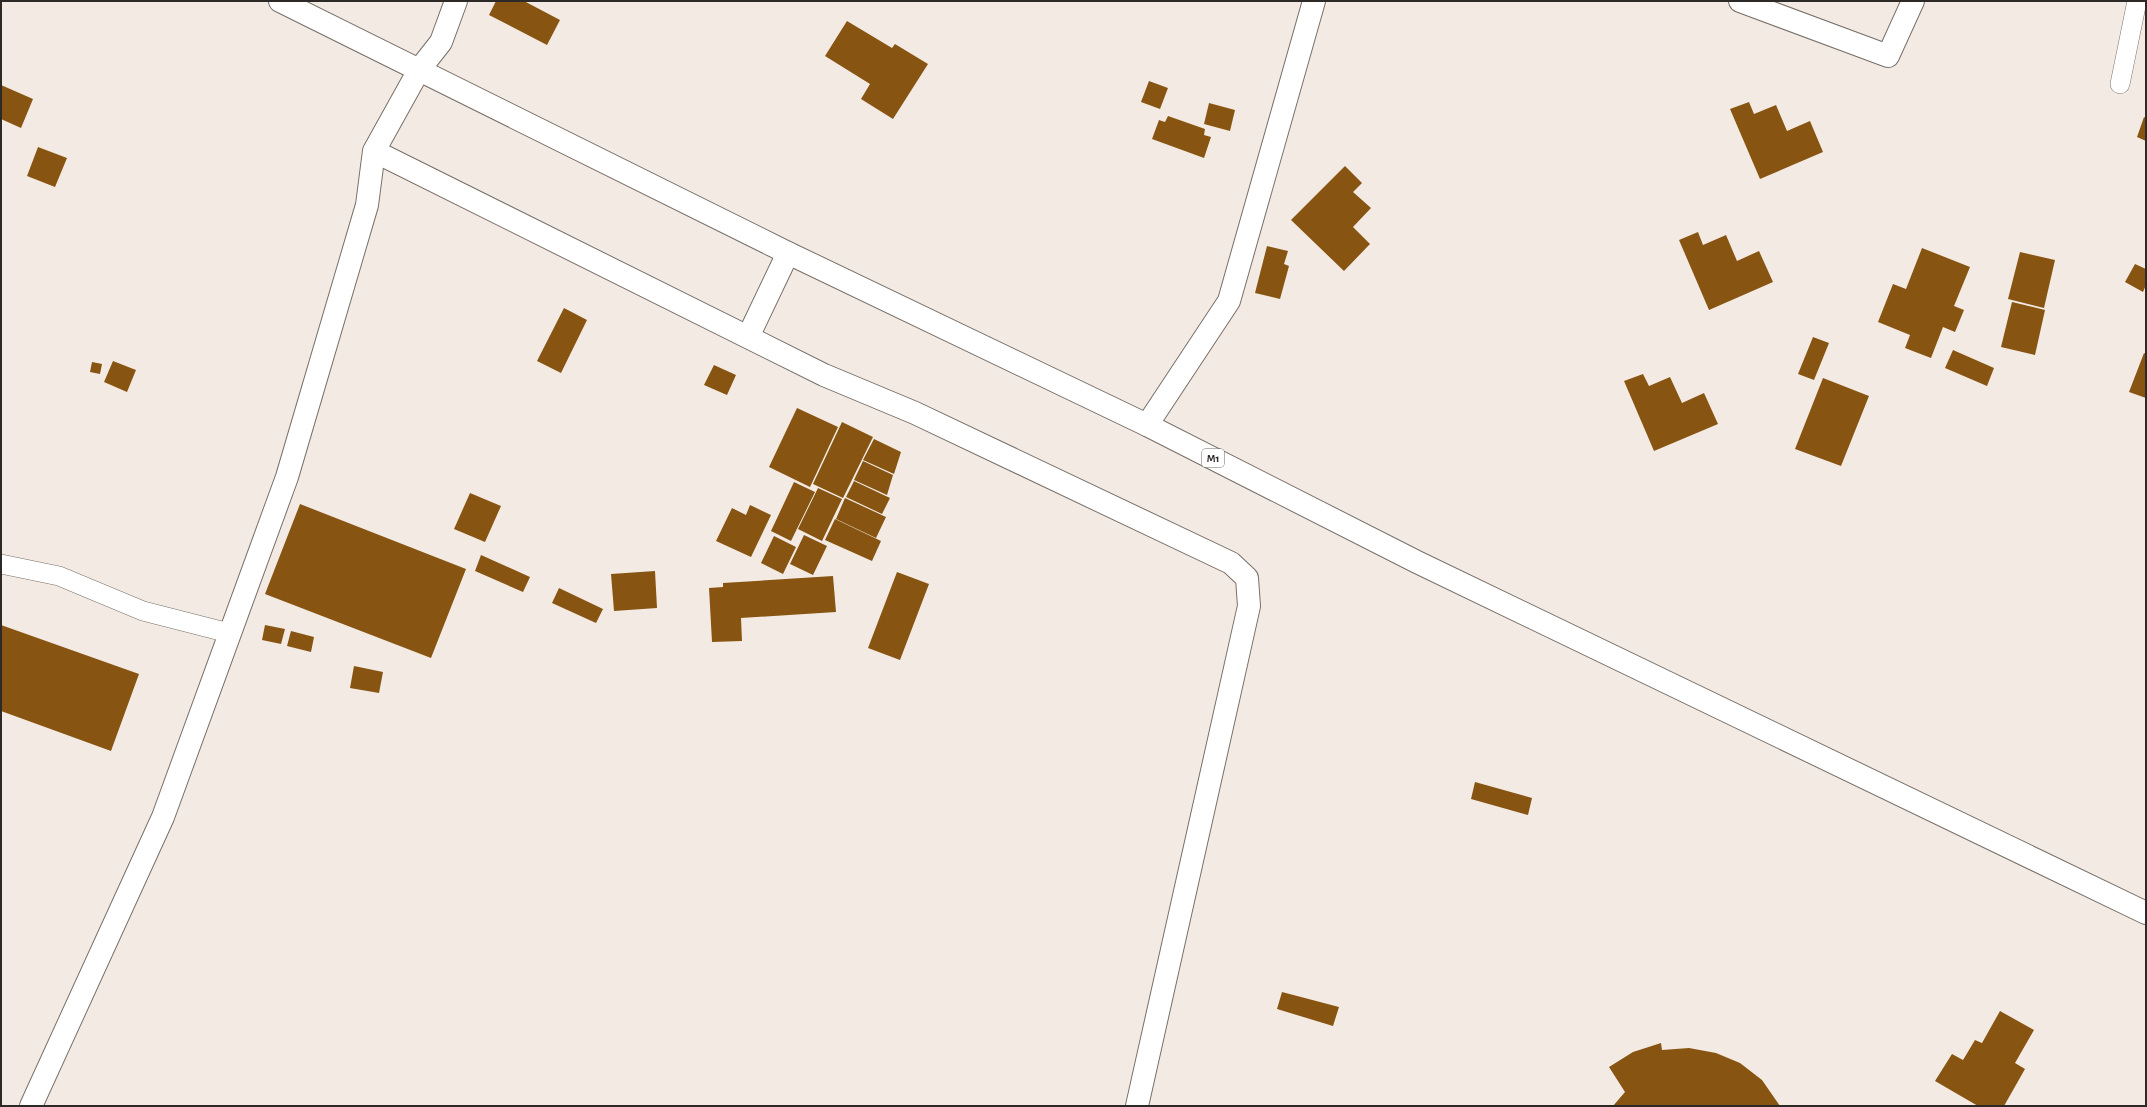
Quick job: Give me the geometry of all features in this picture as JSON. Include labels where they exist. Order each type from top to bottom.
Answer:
[{"type":"main road","name":"M1","points":[[280,1],[788,253],[1147,425],[1417,562],[2146,913]]},
{"type":"main road","points":[[32,1106],[162,817],[289,470],[367,205],[374,151],[419,70],[441,42],[456,1]]},
{"type":"main road","points":[[1147,425],[1229,301],[1314,1]]},
{"type":"main road","points":[[1740,1],[1888,56],[1913,1]]},
{"type":"main road","points":[[374,151],[824,375],[915,413],[1231,563],[1247,578],[1249,606],[1137,1106]]},
{"type":"main road","points":[[748,337],[788,253]]},
{"type":"lane","points":[[2120,84],[2137,1]]},
{"type":"lane","points":[[1,564],[59,576],[143,611],[229,633]]},
{"type":"building","points":[[496,1],[524,1],[560,20],[547,45],[489,15]]},
{"type":"building","points":[[847,21],[892,48],[895,44],[928,64],[893,119],[861,99],[870,84],[825,56]]},
{"type":"building","points":[[1149,81],[1168,88],[1160,109],[1141,102]]},
{"type":"building","points":[[1,85],[33,99],[21,128],[1,119]]},
{"type":"building","points":[[1749,102],[1754,114],[1776,105],[1787,131],[1810,121],[1823,152],[1760,179],[1730,109]]},
{"type":"building","points":[[1209,103],[1235,110],[1230,131],[1204,124]]},
{"type":"building","points":[[1168,116],[1205,129],[1204,135],[1211,137],[1204,158],[1152,139],[1159,120],[1165,122]]},
{"type":"building","points":[[2144,117],[2146,118],[2146,141],[2137,137]]},
{"type":"building","points":[[38,147],[67,158],[55,187],[27,176]]},
{"type":"building","points":[[1345,166],[1362,183],[1353,192],[1371,208],[1353,227],[1370,244],[1344,271],[1291,220]]},
{"type":"building","points":[[1698,232],[1703,245],[1726,235],[1737,261],[1759,251],[1773,282],[1709,310],[1679,240]]},
{"type":"building","points":[[1267,246],[1288,251],[1284,264],[1289,266],[1280,299],[1255,293]]},
{"type":"building","points":[[1922,248],[1970,267],[1954,306],[1964,310],[1955,332],[1943,327],[1931,358],[1905,348],[1910,335],[1878,322],[1893,284],[1906,289]]},
{"type":"building","points":[[2020,252],[2055,260],[2044,308],[2008,299]]},
{"type":"building","points":[[2135,264],[2146,269],[2146,285],[2143,292],[2125,282]]},
{"type":"building","points":[[2012,302],[2045,310],[2035,355],[2001,347]]},
{"type":"building","points":[[564,308],[587,320],[561,373],[537,361]]},
{"type":"building","points":[[1813,337],[1829,343],[1814,380],[1798,374]]},
{"type":"building","points":[[1953,350],[1994,368],[1987,386],[1945,368]]},
{"type":"building","points":[[2144,353],[2146,354],[2146,398],[2129,392]]},
{"type":"building","points":[[113,361],[136,370],[127,392],[104,382]]},
{"type":"building","points":[[92,362],[102,364],[100,374],[90,372]]},
{"type":"building","points":[[714,365],[736,375],[727,395],[704,385]]},
{"type":"building","points":[[1643,374],[1649,386],[1670,377],[1682,403],[1704,393],[1718,424],[1654,451],[1624,381]]},
{"type":"building","points":[[1823,378],[1869,396],[1841,466],[1795,449]]},
{"type":"building","points":[[797,408],[838,427],[810,487],[769,467]]},
{"type":"building","points":[[842,422],[873,437],[843,498],[813,484]]},
{"type":"building","points":[[874,439],[901,452],[894,474],[863,460]]},
{"type":"building","points":[[863,461],[893,475],[887,495],[854,480]]},
{"type":"building","points":[[854,481],[890,498],[882,514],[846,497]]},
{"type":"building","points":[[794,482],[815,492],[791,541],[771,531]]},
{"type":"building","points":[[818,488],[842,499],[822,541],[798,529]]},
{"type":"building","points":[[470,493],[501,506],[485,542],[454,529]]},
{"type":"building","points":[[845,498],[886,517],[876,538],[836,519]]},
{"type":"building","points":[[300,504],[466,569],[431,658],[265,594]]},
{"type":"building","points":[[750,505],[771,515],[751,557],[716,541],[732,508],[746,515]]},
{"type":"building","points":[[835,519],[881,541],[872,561],[825,540]]},
{"type":"building","points":[[804,535],[827,546],[813,575],[790,564]]},
{"type":"building","points":[[774,536],[796,547],[783,574],[761,563]]},
{"type":"building","points":[[481,555],[530,577],[523,592],[475,571]]},
{"type":"building","points":[[655,571],[657,608],[614,611],[611,574]]},
{"type":"building","points":[[897,572],[929,584],[900,660],[868,648]]},
{"type":"building","points":[[833,576],[836,612],[741,618],[742,641],[712,642],[709,588],[723,587],[723,583]]},
{"type":"building","points":[[559,588],[603,609],[596,623],[552,603]]},
{"type":"building","points":[[1,625],[139,674],[111,751],[1,711]]},
{"type":"building","points":[[265,625],[285,629],[281,644],[262,640]]},
{"type":"building","points":[[291,631],[314,637],[311,652],[287,646]]},
{"type":"building","points":[[354,666],[383,672],[379,693],[350,688]]},
{"type":"building","points":[[1475,782],[1532,798],[1528,815],[1471,799]]},
{"type":"building","points":[[1282,992],[1339,1007],[1333,1026],[1277,1009]]},
{"type":"building","points":[[2000,1011],[2034,1030],[2015,1063],[2025,1069],[2004,1106],[1978,1106],[1935,1081],[1952,1054],[1963,1060],[1975,1040],[1982,1043]]},
{"type":"building","points":[[1661,1043],[1662,1050],[1689,1048],[1716,1053],[1740,1063],[1762,1080],[1780,1106],[1613,1106],[1625,1092],[1609,1067],[1633,1052]]}]
